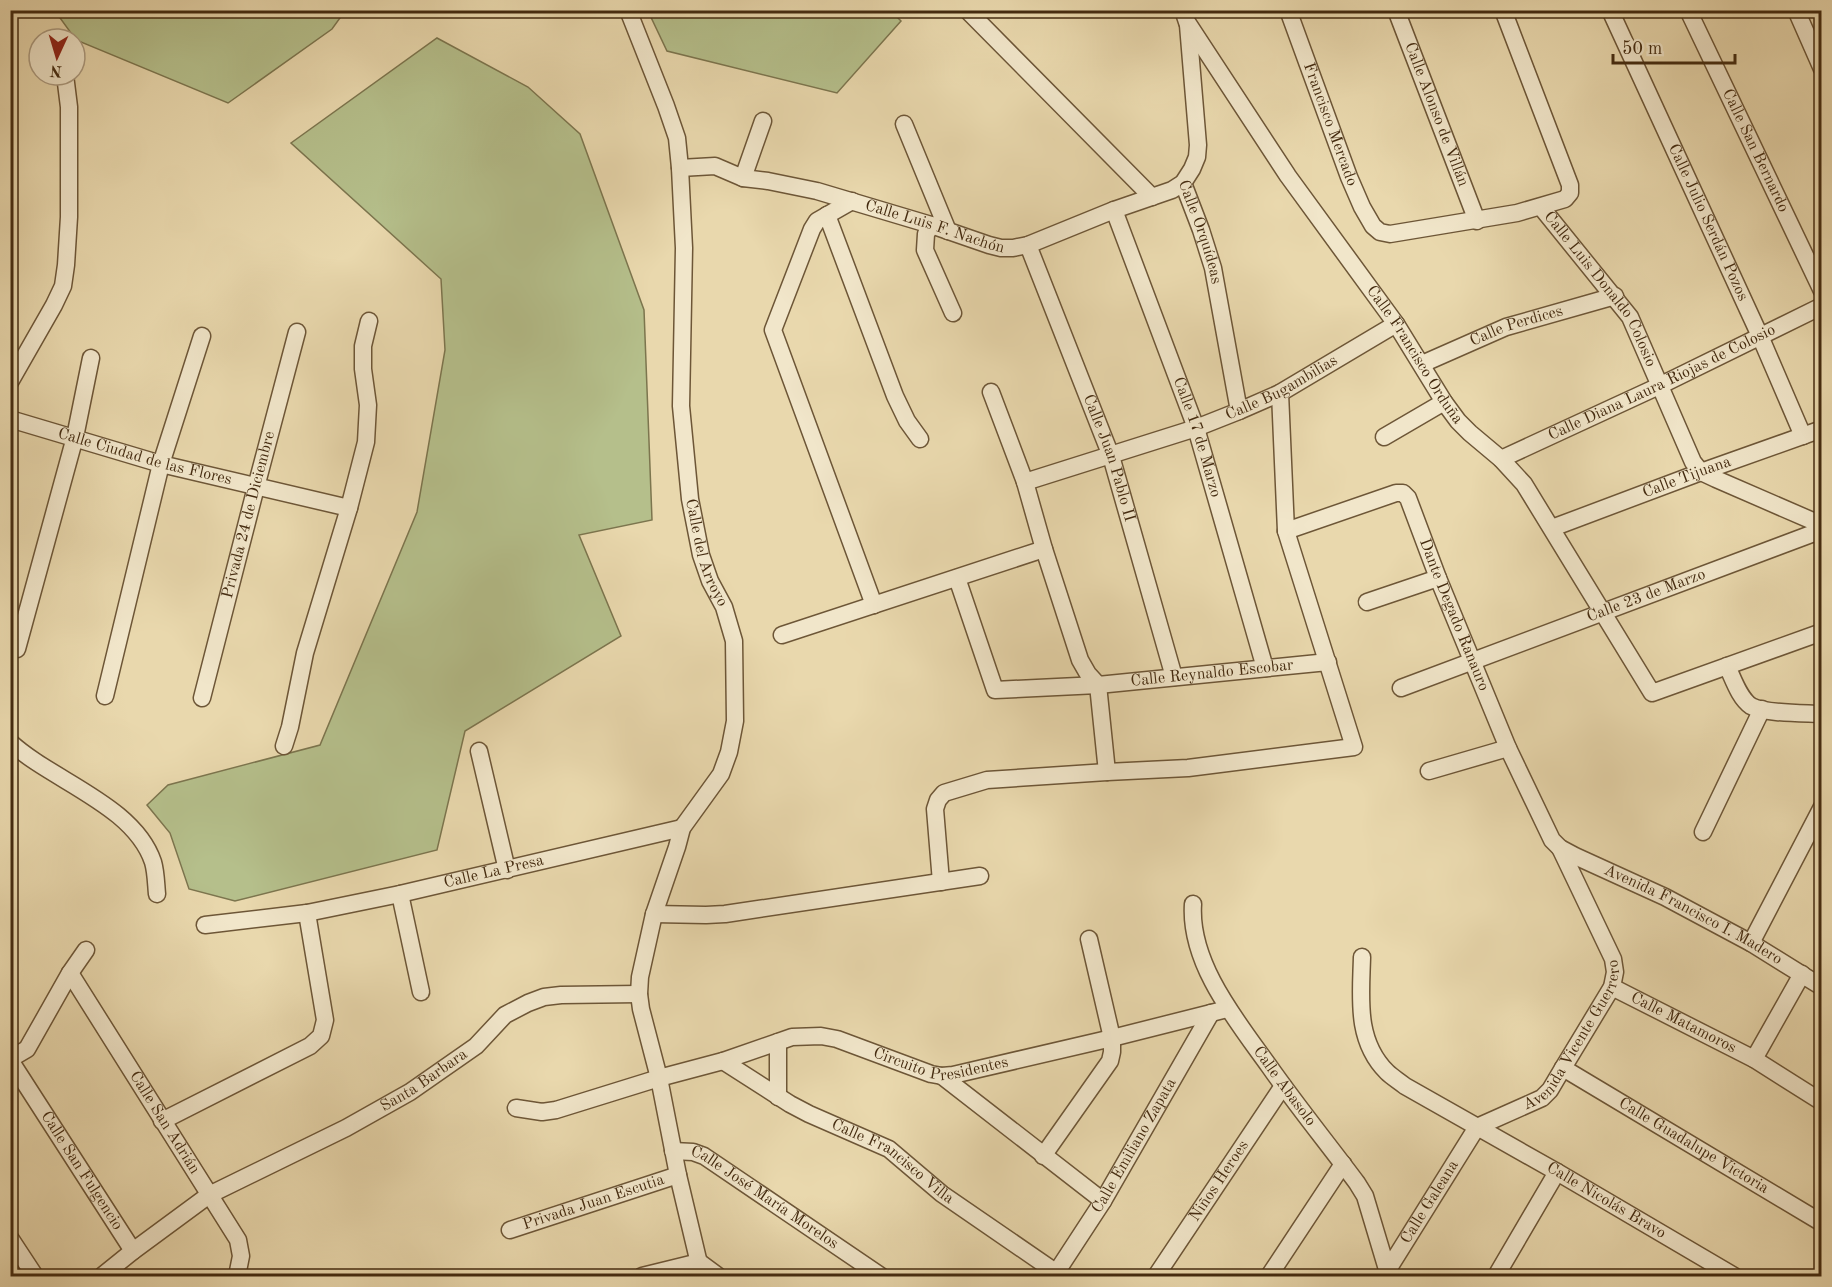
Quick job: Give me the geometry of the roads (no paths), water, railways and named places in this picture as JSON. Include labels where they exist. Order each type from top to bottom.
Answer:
[{"type":"street","name":"Calle del Arroyo","points":[[628,10],[677,138],[684,248],[681,406],[690,499],[701,555],[710,581],[724,607],[734,641],[735,721],[729,752],[721,774],[682,828],[654,914],[640,977],[639,994],[640,1009],[659,1078],[700,1269]]},
{"type":"street","points":[[967,10],[1152,197]]},
{"type":"street","name":"Francisco Mercado","points":[[1288,10],[1348,177],[1373,226],[1380,232],[1390,234],[1477,221]]},
{"type":"street","name":"Calle Alonso de Villán","points":[[1396,10],[1477,221]]},
{"type":"street","points":[[1477,221],[1542,207],[1565,199],[1570,193],[1570,185],[1503,10]]},
{"type":"street","name":"Calle Julio Serdán Pozos","points":[[1610,10],[1760,336],[1803,436]]},
{"type":"street","name":"Calle San Bernardo","points":[[1688,10],[1821,291]]},
{"type":"street","points":[[1796,10],[1821,69]]},
{"type":"street","name":"Calle Orquídeas","points":[[1185,16],[1198,145],[1197,157],[1183,183],[1213,268],[1239,411]]},
{"type":"street","name":"Calle Francisco Orduña","points":[[1185,16],[1288,176],[1396,324],[1444,402],[1458,421],[1501,459],[1524,484],[1652,693],[1727,666]]},
{"type":"street","points":[[10,382],[63,286],[69,217],[69,107],[66,87]]},
{"type":"street","points":[[743,178],[763,121]]},
{"type":"street","points":[[904,124],[948,231]]},
{"type":"street","name":"Calle Luis F. Nachón","points":[[680,168],[715,166],[743,178],[816,191],[1001,248],[1028,245],[1114,210],[1172,190],[1183,183]]},
{"type":"street","points":[[852,201],[818,221],[812,229],[772,330],[874,605]]},
{"type":"street","name":"Calle Luis Donaldo Colosio","points":[[1542,207],[1630,317],[1687,451],[1701,472]]},
{"type":"street","name":"Calle 17 de Marzo","points":[[1114,210],[1196,428],[1265,668]]},
{"type":"street","points":[[827,215],[895,396],[907,421],[920,439]]},
{"type":"street","points":[[931,225],[926,234],[925,250],[953,313]]},
{"type":"street","name":"Calle Juan Pablo II","points":[[1028,245],[1111,456],[1174,677]]},
{"type":"street","name":"Calle Perdices","points":[[1422,364],[1506,327],[1615,296]]},
{"type":"street","name":"Calle Diana Laura Riojas de Colosio","points":[[1501,459],[1659,386],[1821,306]]},
{"type":"street","points":[[284,746],[305,653],[349,508],[366,442],[368,405],[363,369],[363,346],[369,321]]},
{"type":"street","name":"Calle Bugambilias","points":[[1025,482],[1196,428],[1239,411],[1280,393],[1396,324]]},
{"type":"street","name":"Privada 24 de Diciembre","points":[[202,698],[297,332]]},
{"type":"street","points":[[105,696],[162,464],[202,336]]},
{"type":"street","points":[[17,649],[75,437],[91,358]]},
{"type":"street","points":[[991,392],[1025,482],[1080,660],[1098,685],[1107,772]]},
{"type":"street","points":[[940,882],[935,809],[938,800],[944,794],[987,780],[1188,768],[1354,747],[1286,531],[1280,393]]},
{"type":"street","points":[[1384,437],[1444,402]]},
{"type":"street","name":"Calle Ciudad de las Flores","points":[[10,419],[162,464],[349,508]]},
{"type":"street","name":"Calle Tijuana","points":[[1552,528],[1821,429]]},
{"type":"street","points":[[1701,472],[1821,528]]},
{"type":"street","name":"Dante Degado Ranauro","points":[[1286,531],[1396,493],[1403,493],[1408,498],[1438,578],[1508,748],[1546,829],[1560,848]]},
{"type":"street","name":"Calle 23 de Marzo","points":[[1473,662],[1821,528]]},
{"type":"street","points":[[782,635],[1044,549]]},
{"type":"street","name":"Calle Reynaldo Escobar","points":[[957,578],[995,690],[1098,685],[1328,662]]},
{"type":"street","points":[[1367,602],[1438,578]]},
{"type":"street","points":[[1821,632],[1727,666],[1743,698],[1751,706],[1821,714]]},
{"type":"street","points":[[1401,688],[1473,662]]},
{"type":"street","points":[[1703,832],[1762,709]]},
{"type":"street","points":[[10,742],[123,818],[141,838],[153,863],[157,894]]},
{"type":"street","points":[[1429,771],[1508,748]]},
{"type":"street","points":[[479,751],[507,870]]},
{"type":"street","points":[[1751,943],[1821,807]]},
{"type":"street","name":"Calle La Presa","points":[[205,926],[306,913],[400,894],[682,828]]},
{"type":"street","name":"Avenida Francisco I. Madero","points":[[1560,848],[1665,897],[1751,943],[1821,987]]},
{"type":"street","name":"Avenida Vicente Guerrero","points":[[1477,1127],[1542,1098],[1550,1090],[1612,987],[1615,972],[1613,959],[1560,848]]},
{"type":"street","points":[[654,914],[725,914],[980,876]]},
{"type":"street","points":[[400,894],[421,992]]},
{"type":"street","name":"Calle Abasolo","points":[[1194,904],[1193,923],[1219,1011],[1283,1086],[1357,1183],[1365,1196],[1387,1275]]},
{"type":"street","points":[[162,1121],[310,1046],[321,1036],[325,1020],[306,913]]},
{"type":"street","points":[[1043,1156],[1110,1061],[1112,1052],[1112,1038],[1089,939]]},
{"type":"street","points":[[10,1060],[27,1049],[70,973],[86,950]]},
{"type":"street","name":"Calle Nicolás Bravo","points":[[1362,957],[1361,1016],[1364,1035],[1373,1055],[1387,1072],[1405,1086],[1734,1276]]},
{"type":"street","name":"Calle San Adrián","points":[[70,973],[237,1240],[241,1256],[237,1276]]},
{"type":"street","name":"Calle Matamoros","points":[[1754,1059],[1802,974]]},
{"type":"street","name":"Calle Matamoros","points":[[1612,987],[1754,1059],[1821,1102]]},
{"type":"street","name":"Santa Barbara","points":[[102,1276],[209,1195],[346,1128],[410,1092],[476,1046],[505,1015],[528,1003],[561,995],[639,994]]},
{"type":"street","name":"Circuito Presidentes","points":[[516,1108],[542,1112],[556,1110],[807,1035],[837,1039],[942,1076],[1112,1038],[1219,1011]]},
{"type":"street","name":"Calle Emiliano Zapata","points":[[1056,1275],[1219,1011]]},
{"type":"street","points":[[778,1042],[778,1096]]},
{"type":"street","name":"Calle San Fulgencio","points":[[10,1060],[133,1251]]},
{"type":"street","name":"Calle Francisco Villa","points":[[723,1061],[809,1114],[889,1149],[942,1194],[1056,1275]]},
{"type":"street","name":"Calle Guadalupe Victoria","points":[[1563,1068],[1821,1223]]},
{"type":"street","points":[[942,1076],[1103,1201]]},
{"type":"street","name":"Niños Heroes","points":[[1156,1276],[1283,1086]]},
{"type":"street","name":"Calle Galeana","points":[[1387,1275],[1477,1127]]},
{"type":"street","name":"Calle José María Morelos","points":[[673,1151],[693,1152],[705,1156],[881,1276]]},
{"type":"street","points":[[1269,1276],[1343,1164]]},
{"type":"street","points":[[1496,1276],[1557,1172]]},
{"type":"street","name":"Privada Juan Escutia","points":[[510,1230],[678,1175]]},
{"type":"street","points":[[10,1238],[35,1276]]},
{"type":"street","points":[[642,1276],[700,1269],[718,1276]]}]
